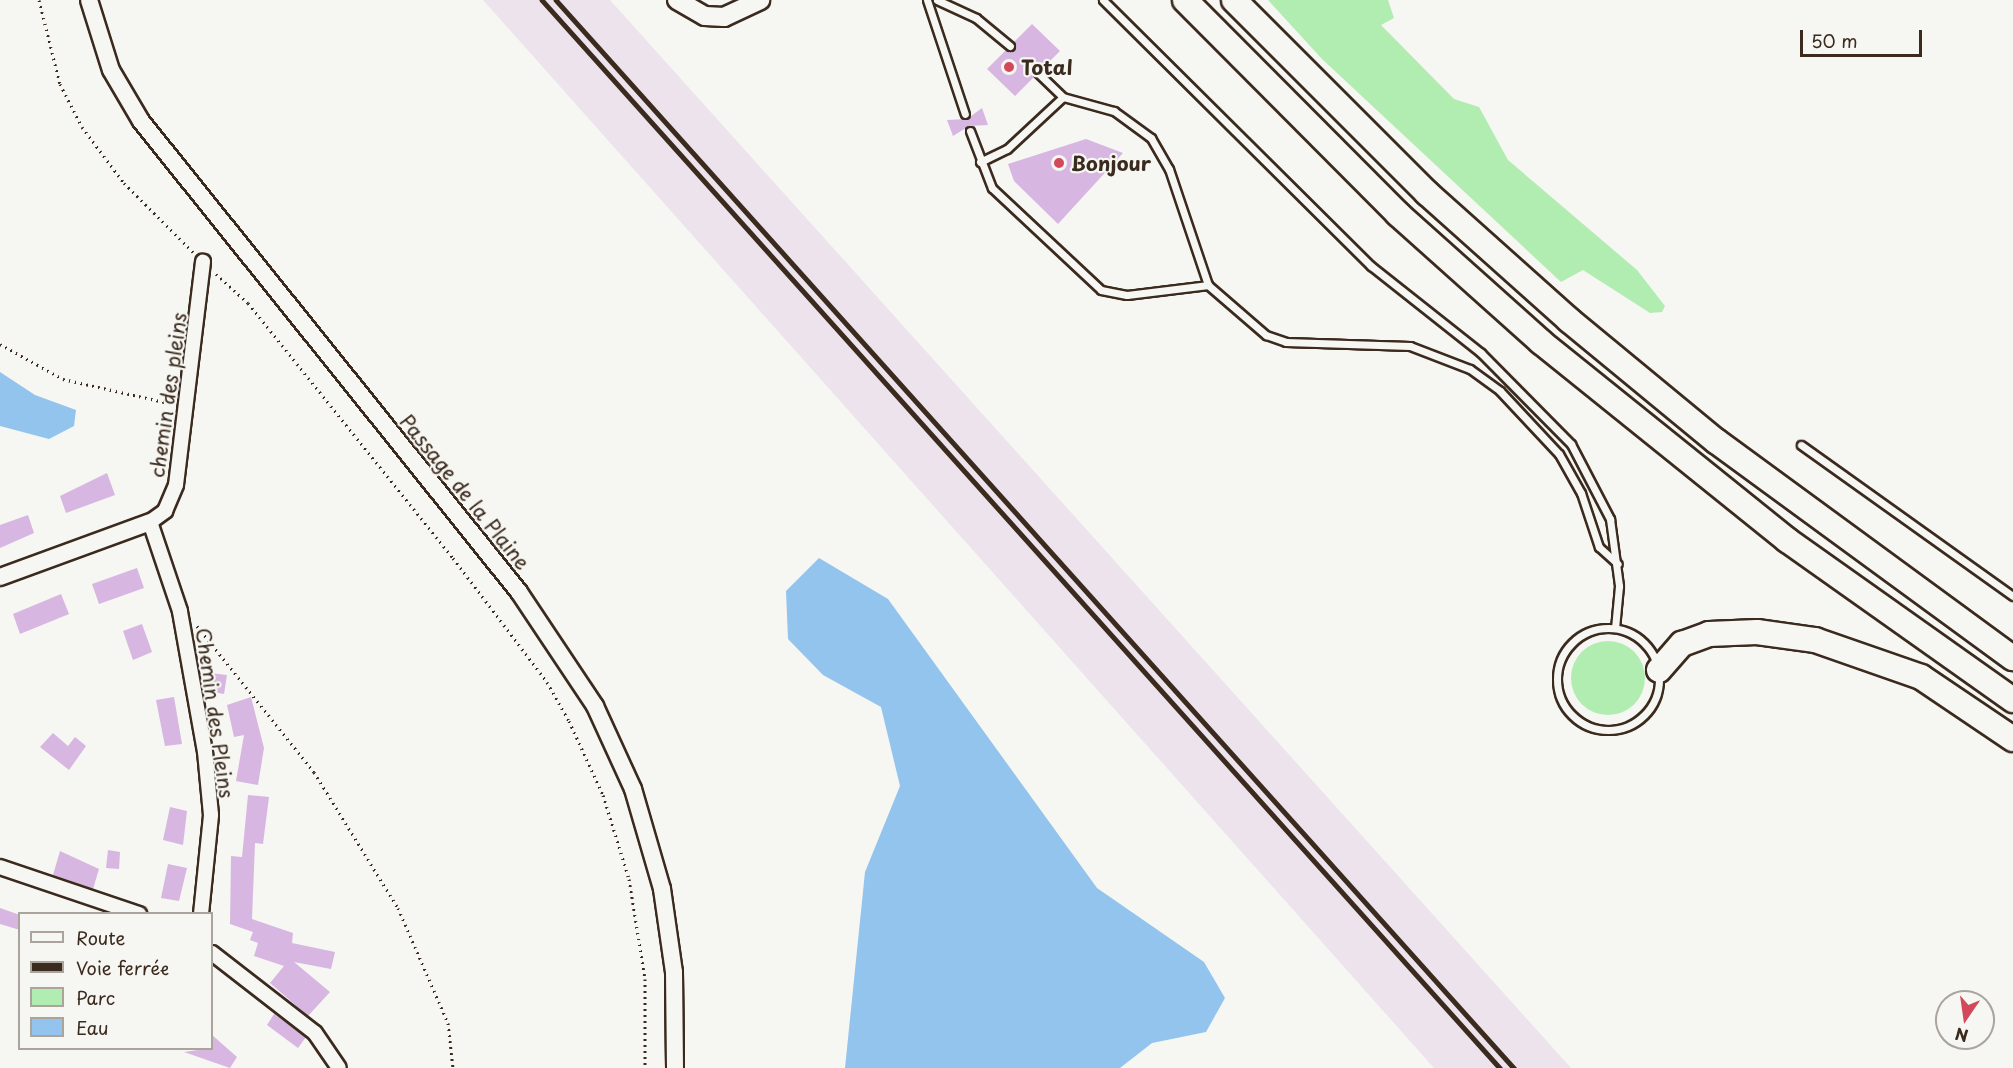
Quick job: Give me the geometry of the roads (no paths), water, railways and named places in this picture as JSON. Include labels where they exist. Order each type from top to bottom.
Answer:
[{"type":"highway","points":[[1185,0],[1398,214],[1549,349],[1778,533],[2013,700]]},
{"type":"highway","points":[[1234,0],[1427,193],[1578,328],[1716,441],[2013,658]]},
{"type":"highway","points":[[1659,670],[1682,644],[1709,634],[1757,632],[1815,640],[1920,677],[2013,739]]},
{"type":"main road","points":[[677,0],[705,16],[724,17],[760,0]]},
{"type":"street","name":"Passage de la Plaine","points":[[89,0],[111,70],[141,122],[519,592],[595,706],[633,789],[662,889],[674,972],[675,1068]]},
{"type":"street","name":"chemin des pleins","points":[[150,522],[165,511],[176,485],[203,262]]},
{"type":"street","points":[[0,576],[150,522]]},
{"type":"street","name":"Chemin des Pleins","points":[[150,522],[180,611],[211,814],[201,912]]},
{"type":"street","points":[[0,867],[133,912]]},
{"type":"street","points":[[213,953],[315,1033],[339,1068]]},
{"type":"lane","points":[[927,0],[965,114]]},
{"type":"lane","points":[[938,0],[976,18],[1010,46]]},
{"type":"lane","points":[[1103,0],[1371,266],[1481,353],[1548,417],[1600,491],[1618,564],[1615,628]]},
{"type":"lane","points":[[1038,73],[1063,97],[1114,111],[1151,138],[1169,169],[1208,285],[1266,335],[1286,342],[1410,346],[1470,369],[1524,414],[1559,454],[1581,493],[1599,547],[1618,564]]},
{"type":"lane","points":[[980,162],[1006,149],[1063,97]]},
{"type":"lane","points":[[970,130],[980,162],[992,188],[1101,291],[1127,295],[1208,285]]},
{"type":"lane","points":[[1801,445],[2013,596]]},
{"type":"lane","points":[[1615,628],[1644,642],[1659,670],[1657,693],[1637,721],[1604,729],[1572,715],[1557,684],[1565,651],[1581,635],[1615,628]]},
{"type":"water","points":[[0,372],[35,395],[76,410],[74,426],[49,439],[0,426]]},
{"type":"water","points":[[819,558],[888,599],[1097,888],[1204,962],[1225,998],[1206,1032],[1152,1043],[1120,1068],[845,1068],[865,872],[900,786],[881,707],[823,675],[788,639],[786,591]]},
{"type":"railway","points":[[542,0],[1500,1068]]},
{"type":"railway","points":[[556,0],[1514,1068]]},
{"type":"place","name":"Total","points":[[1009,67]]},
{"type":"place","name":"Bonjour","points":[[1059,163]]}]
